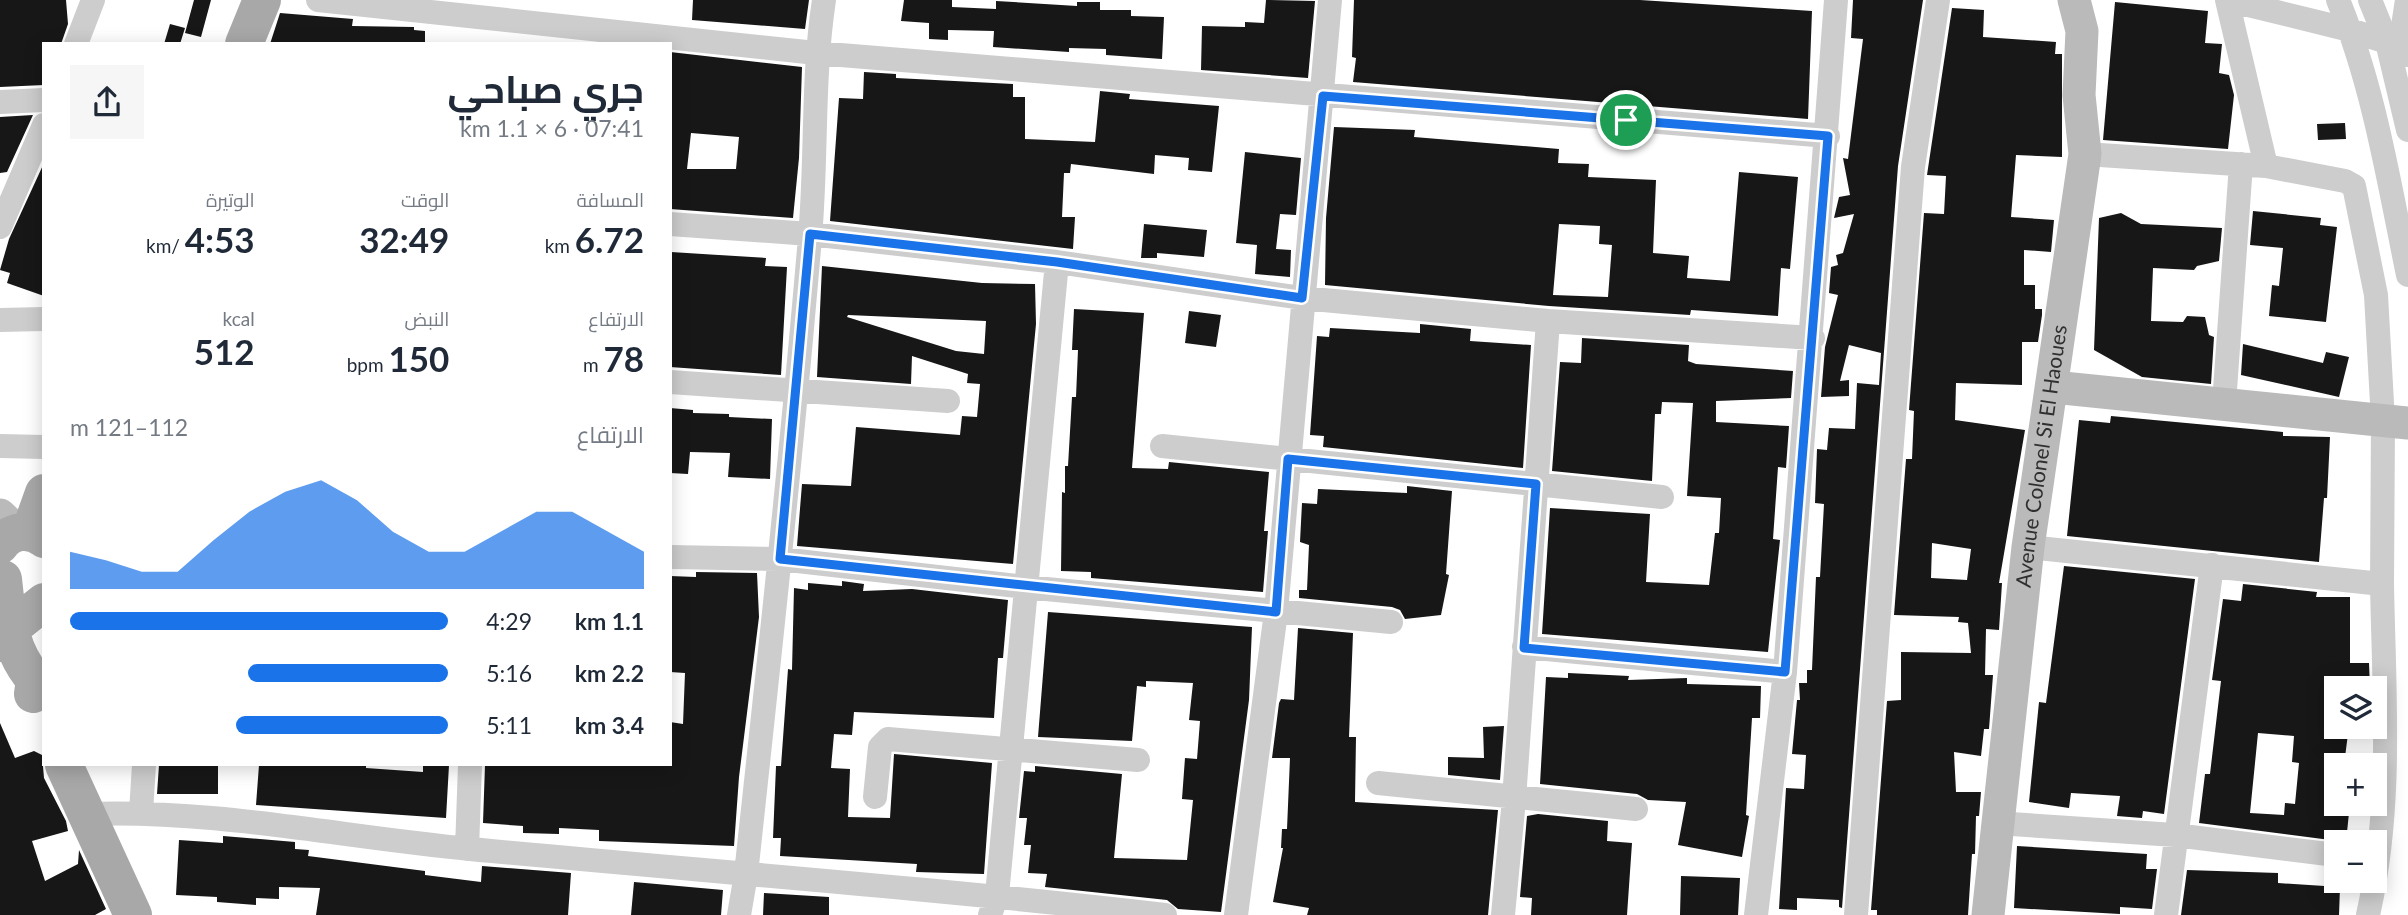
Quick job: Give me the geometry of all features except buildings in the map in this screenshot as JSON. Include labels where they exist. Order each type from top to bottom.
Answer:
[{"type":"main road","points":[[218,42],[232,0]]},
{"type":"main road","points":[[245,42],[262,0]]},
{"type":"main road","points":[[40,696],[35,681],[4,636],[14,545],[42,496]]},
{"type":"main road","points":[[14,545],[18,588],[42,592]]},
{"type":"main road","points":[[4,636],[42,593]]},
{"type":"main road","points":[[64,766],[133,915]]},
{"type":"street","points":[[77,42],[93,0]]},
{"type":"street","points":[[318,0],[369,3],[816,53],[1828,136]]},
{"type":"street","points":[[739,915],[746,874],[780,559],[810,234],[816,53],[824,0]]},
{"type":"street","points":[[1236,915],[1276,612],[1330,0]]},
{"type":"street","points":[[1756,915],[1785,672],[1813,338],[1836,0]]},
{"type":"street","points":[[1856,915],[1913,167],[1938,0]]},
{"type":"street","name":"Avenue Colonel Si El Haoues","points":[[1988,915],[2028,547],[2085,153],[2079,96],[2082,31],[2074,0]]},
{"type":"street","points":[[2266,166],[2227,0],[2350,30],[2398,50]]},
{"type":"street","points":[[2338,0],[2350,30],[2384,155],[2408,275]]},
{"type":"street","points":[[2370,0],[2398,50]]},
{"type":"street","points":[[2407,0],[2398,50],[2408,130]]},
{"type":"street","points":[[0,102],[42,100]]},
{"type":"street","points":[[0,227],[42,130]]},
{"type":"street","points":[[2085,153],[2266,166],[2345,181],[2354,186],[2376,295],[2396,422],[2382,584],[2385,818],[2383,830]]},
{"type":"street","points":[[2224,404],[2241,164]]},
{"type":"street","points":[[672,224],[810,234],[1057,262],[1302,298],[1548,321],[1813,338]]},
{"type":"street","points":[[994,905],[1012,749],[1057,262]]},
{"type":"street","points":[[0,320],[42,319]]},
{"type":"street","points":[[1503,915],[1514,799],[1548,321]]},
{"type":"street","points":[[672,382],[795,393],[948,401]]},
{"type":"street","points":[[2053,387],[2396,422]]},
{"type":"street","points":[[0,446],[42,447]]},
{"type":"street","points":[[1162,446],[1662,497]]},
{"type":"street","points":[[2028,547],[2382,584]]},
{"type":"street","points":[[672,557],[780,559],[1025,587],[1391,622]]},
{"type":"street","points":[[2166,915],[2212,565]]},
{"type":"street","points":[[1524,648],[1785,672]]},
{"type":"street","points":[[875,797],[880,747],[888,739],[1138,761]]},
{"type":"street","points":[[141,812],[144,766]]},
{"type":"street","points":[[467,849],[470,766]]},
{"type":"street","points":[[1378,783],[1514,799],[1636,809]]},
{"type":"street","points":[[85,814],[141,812],[467,849],[746,874],[994,905],[1165,915]]},
{"type":"street","points":[[1996,823],[2175,835],[2324,854]]},
{"type":"street","points":[[2368,915],[2372,893]]},
{"type":"route","points":[[1323,96],[1626,120],[1828,136],[1785,672],[1524,648],[1536,484],[1288,459],[1276,612],[780,559],[810,234],[1057,262],[1302,298],[1323,96]]}]
